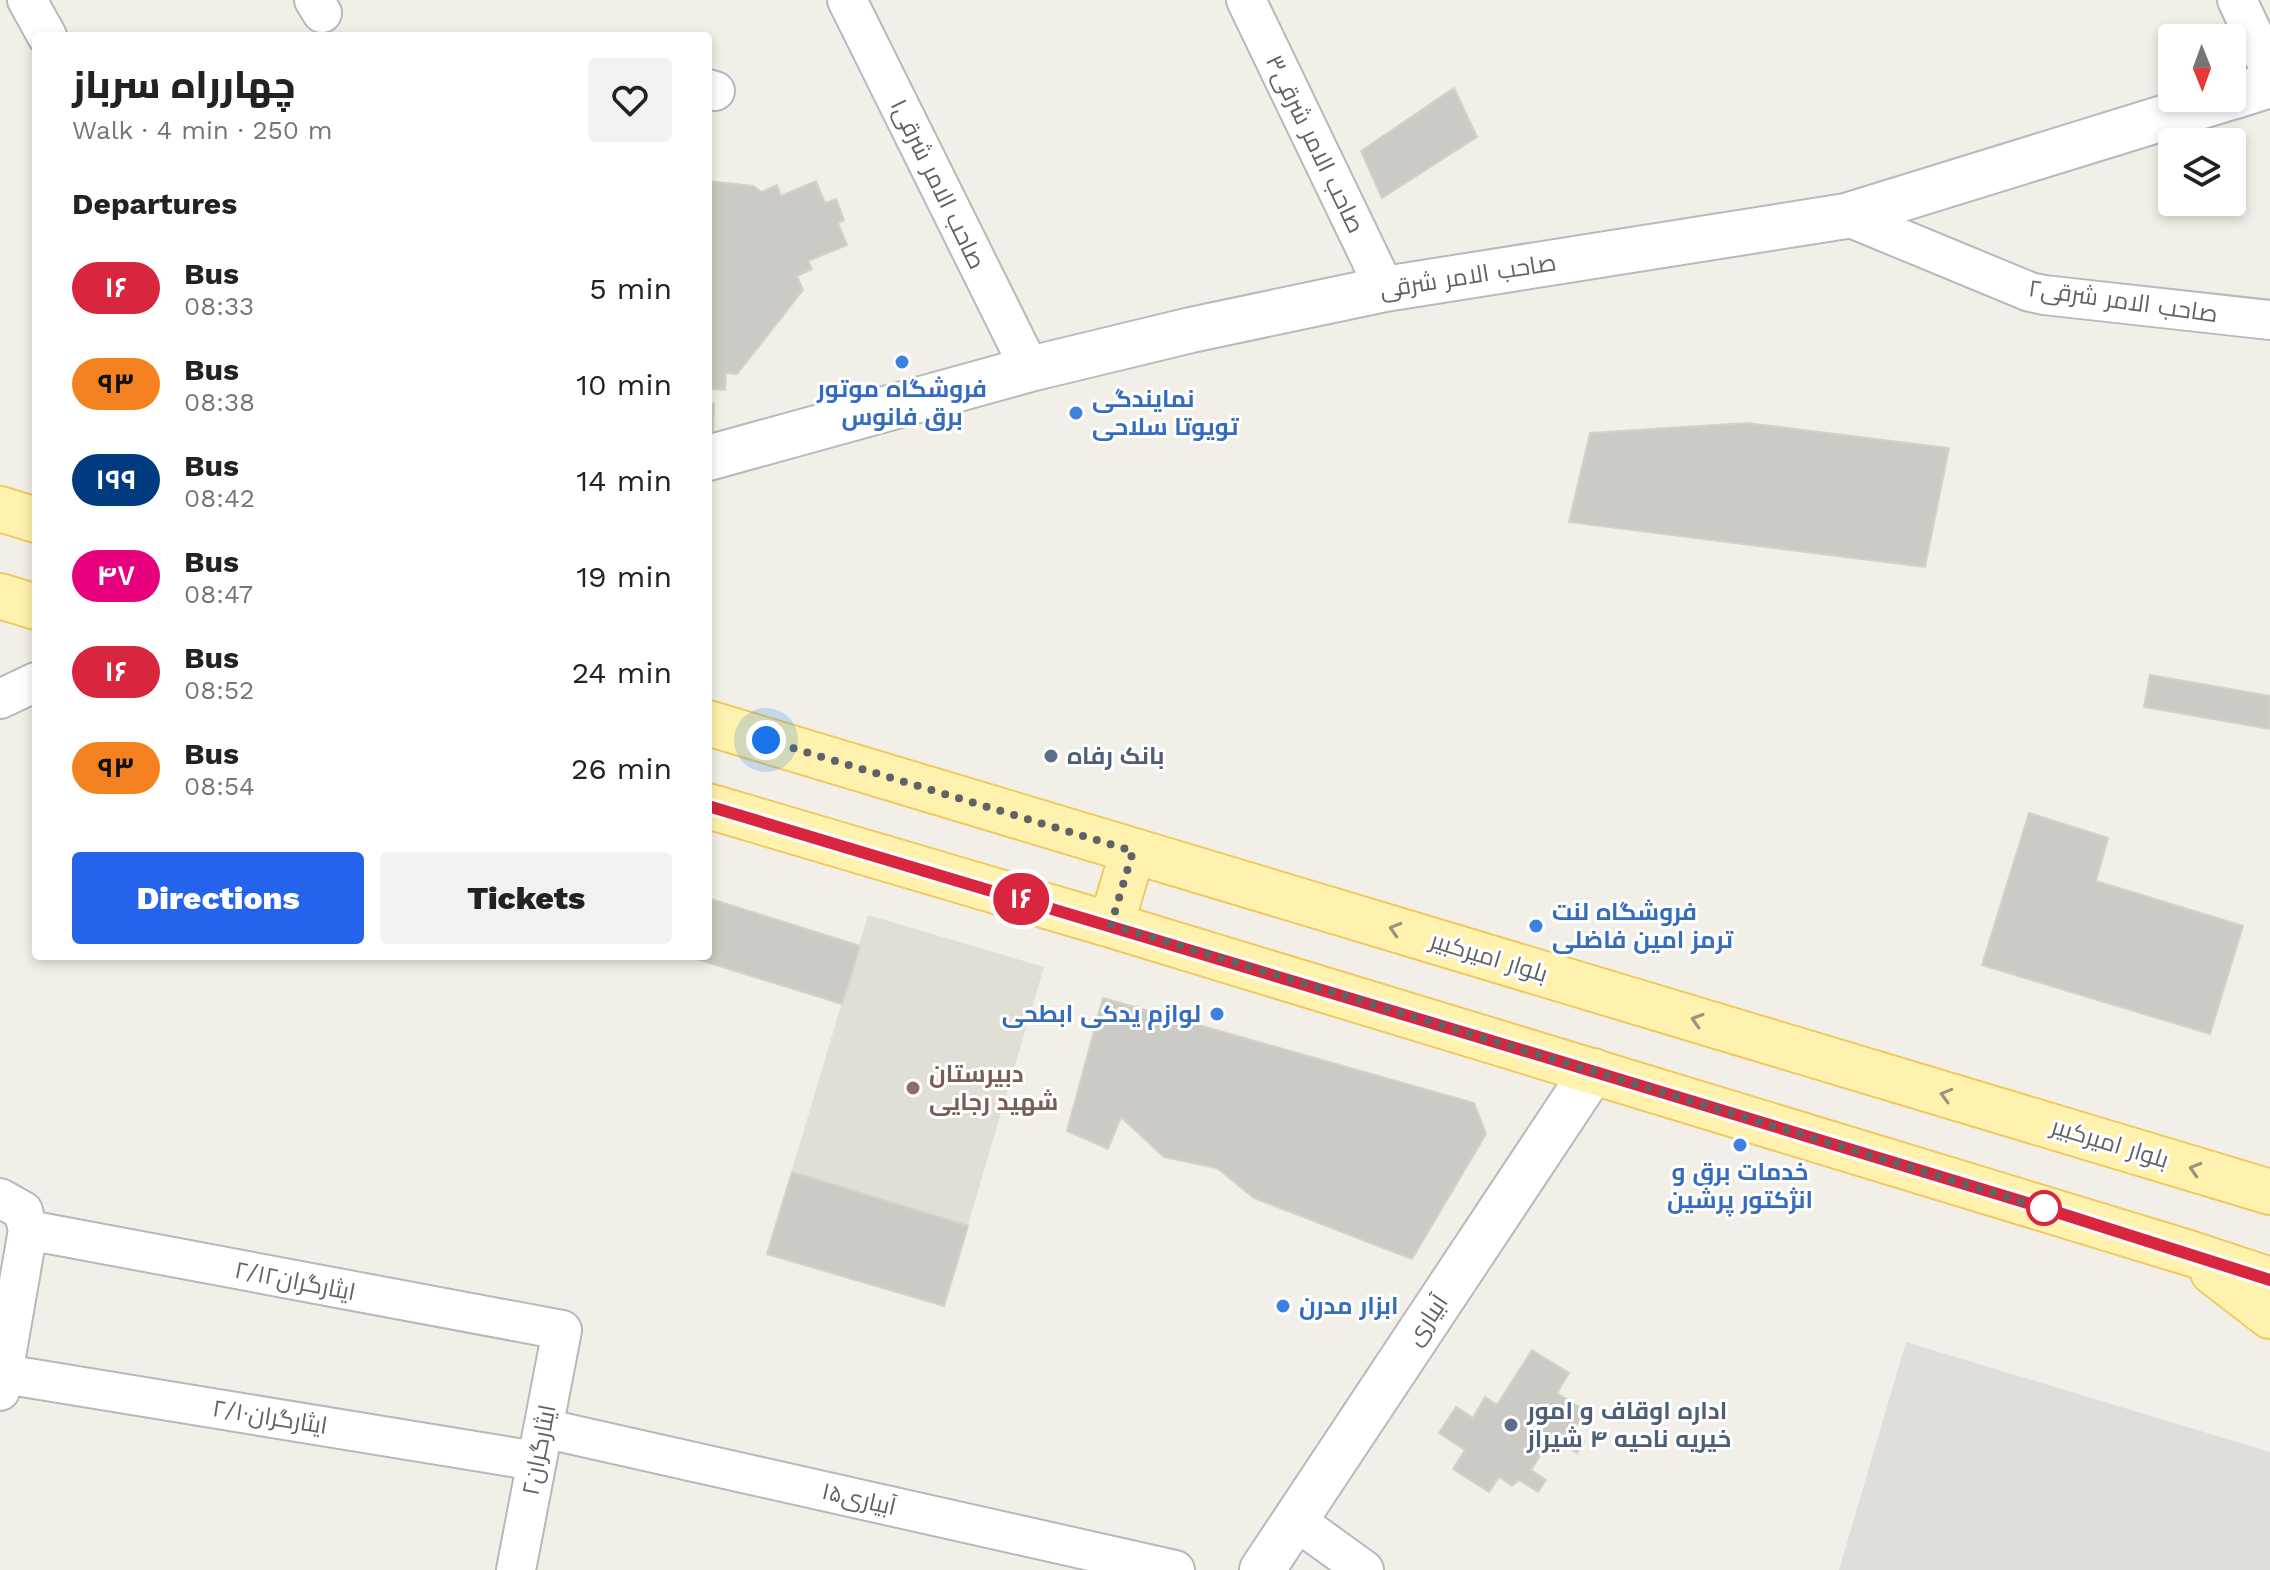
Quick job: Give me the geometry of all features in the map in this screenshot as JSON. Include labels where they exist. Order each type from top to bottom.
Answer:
[{"type":"main road","points":[[0,509],[32,519]]},
{"type":"main road","points":[[0,596],[32,606]]},
{"type":"main road","name":"بلوار امیرکبیر","points":[[712,724],[2270,1192]]},
{"type":"main road","points":[[712,807],[1593,1071],[2270,1280]]},
{"type":"main road","points":[[1111,925],[1133,851]]},
{"type":"main road","points":[[2189,1253],[2270,1316]]},
{"type":"street","points":[[27,0],[45,32]]},
{"type":"street","name":"صاحب الامر شرقی۱","points":[[847,0],[1030,369]]},
{"type":"street","name":"صاحب الامر شرقی۳","points":[[1246,0],[1385,289]]},
{"type":"street","points":[[2237,0],[2270,70]]},
{"type":"street","name":"صاحب الامر شرقی","points":[[2246,92],[2270,85]]},
{"type":"street","name":"صاحب الامر شرقی","points":[[712,457],[1030,369],[1191,330],[1385,289],[1846,216],[2182,112]]},
{"type":"street","name":"۲صاحب الامر شرقی","points":[[1846,216],[2030,292],[2270,320]]},
{"type":"street","points":[[0,699],[32,684]]},
{"type":"street","name":"آبیاری","points":[[1262,1570],[1593,1071]]},
{"type":"street","points":[[0,1198],[23,1211],[28,1230],[2,1382]]},
{"type":"street","name":"ایثارگران۲/۱۲","points":[[28,1230],[562,1330]]},
{"type":"street","name":"ایثارگران۲","points":[[516,1570],[562,1330]]},
{"type":"street","name":"ایثارگران۲/۱۰","points":[[2,1382],[540,1444]]},
{"type":"street","name":"آبیاری۱۵","points":[[540,1444],[1175,1570]]},
{"type":"street","points":[[1295,1520],[1364,1570]]},
{"type":"shaded area","name":"دبیرستان شهید رجایی","points":[[868,915],[1044,967],[944,1306],[767,1254]]},
{"type":"shaded area","points":[[1906,1342],[2270,1452],[2270,1570],[1839,1570]]},
{"type":"building","points":[[1454,88],[1477,137],[1382,198],[1361,151]]},
{"type":"building","points":[[712,181],[753,186],[761,192],[777,185],[781,196],[816,181],[825,203],[836,199],[844,220],[838,223],[847,245],[808,261],[812,269],[797,276],[803,290],[737,374],[726,373],[725,390],[712,389]]},
{"type":"building","points":[[712,404],[714,404],[712,433]]},
{"type":"building","points":[[1747,423],[1949,448],[1925,567],[1569,522],[1590,433]]},
{"type":"building","points":[[2150,675],[2270,696],[2270,729],[2144,707]]},
{"type":"building","points":[[2029,813],[2108,838],[2096,881],[2243,926],[2210,1034],[1982,965]]},
{"type":"building","points":[[712,899],[860,946],[842,1004],[700,960],[712,960]]},
{"type":"building","points":[[1103,998],[1474,1103],[1486,1134],[1412,1259],[1254,1198],[1217,1168],[1164,1157],[1121,1117],[1108,1149],[1067,1131]]},
{"type":"building","points":[[792,1172],[968,1226],[944,1306],[767,1254]]},
{"type":"building","name":"اداره اوقاف و امور خیریه ناحیه ۴ شیراز","points":[[1532,1350],[1569,1373],[1557,1393],[1586,1411],[1572,1434],[1584,1441],[1577,1453],[1552,1437],[1531,1470],[1546,1480],[1538,1492],[1519,1480],[1512,1486],[1499,1477],[1489,1492],[1453,1469],[1465,1450],[1439,1433],[1456,1407],[1473,1418],[1485,1397],[1497,1405]]},
{"type":"bus line","name":"۱۶","points":[[712,807],[2034,1205],[2270,1280]]},
{"type":"place","name":"فروشگاه موتور برق فانوس","points":[[902,362]]},
{"type":"place","name":"نمایندگی تویوتا سلاحی","points":[[1076,413]]},
{"type":"place","name":"بانک رفاه","points":[[1051,756]]},
{"type":"place","name":"فروشگاه لنت ترمز امین فاضلی","points":[[1536,926]]},
{"type":"place","name":"لوازم یدکی ابطحی","points":[[1217,1014]]},
{"type":"place","name":"دبیرستان شهید رجایی","points":[[913,1088]]},
{"type":"place","name":"خدمات برق و انژکتور پرشین","points":[[1740,1145]]},
{"type":"place","name":"ابزار مدرن","points":[[1283,1306]]},
{"type":"place","name":"اداره اوقاف و امور خیریه ناحیه ۴ شیراز","points":[[1511,1425]]},
{"type":"route","points":[[766,740],[1133,851],[1111,925],[2044,1208]]}]
